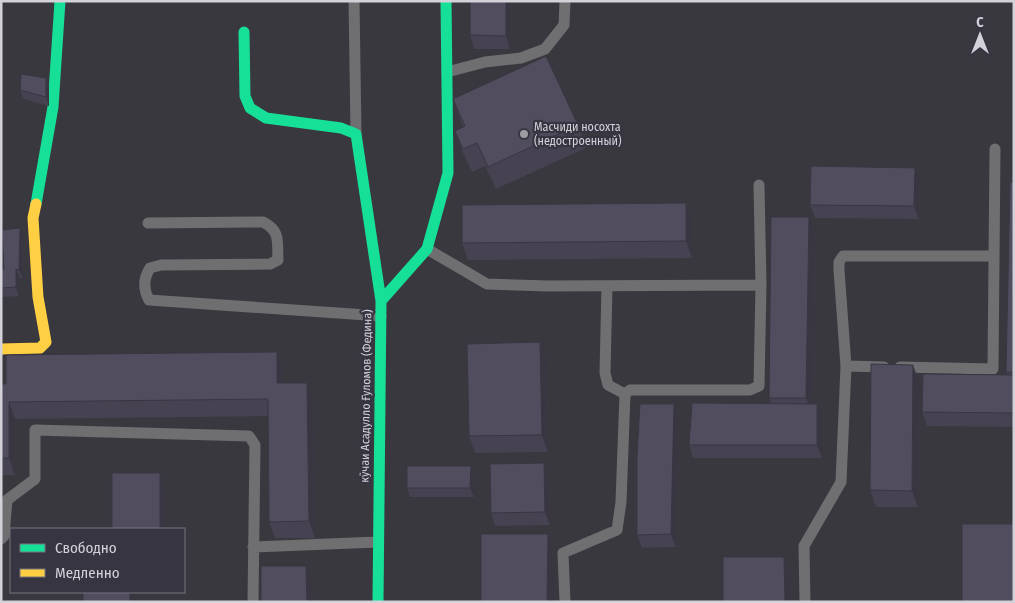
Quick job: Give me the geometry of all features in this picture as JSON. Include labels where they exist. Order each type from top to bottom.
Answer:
[{"type":"street","points":[[1,349],[40,348],[46,342],[38,297],[33,218],[53,108],[60,1]]},
{"type":"street","name":"кӯчаи Асадулло Ғуломов (Федина)","points":[[378,602],[381,301],[427,249],[448,173],[446,1]]},
{"type":"street","points":[[244,32],[245,96],[250,108],[266,118],[341,128],[356,134],[381,301]]},
{"type":"lane","points":[[354,1],[356,134]]},
{"type":"lane","points":[[446,72],[485,62],[521,58],[545,49],[564,25],[565,1]]},
{"type":"lane","points":[[846,366],[992,369],[995,149]]},
{"type":"lane","points":[[624,394],[630,390],[750,390],[759,386],[759,184]]},
{"type":"lane","points":[[148,223],[263,222],[272,226],[277,235],[278,260],[270,264],[155,266],[150,268],[144,277],[145,293],[149,300],[381,316]]},
{"type":"lane","points":[[427,249],[487,284],[606,286],[760,285]]},
{"type":"lane","points":[[805,602],[804,546],[841,482],[846,366],[838,270],[839,262],[843,256],[994,256]]},
{"type":"lane","points":[[606,286],[605,373],[608,385],[624,394]]},
{"type":"lane","points":[[565,602],[563,553],[617,530],[621,502],[624,394]]},
{"type":"lane","points":[[1,538],[4,536],[7,500],[35,479],[35,430],[249,436],[255,445],[253,602]]},
{"type":"lane","points":[[253,547],[378,542]]},
{"type":"building","points":[[470,1],[506,1],[506,36],[470,35]]},
{"type":"building","name":"Масчиди носохта (недостроенный)","points":[[546,56],[578,125],[488,167],[477,143],[463,149],[455,131],[465,126],[453,99]]},
{"type":"building","points":[[21,74],[46,78],[46,97],[20,90]]},
{"type":"building","points":[[811,166],[915,168],[914,206],[810,205]]},
{"type":"building","points":[[1010,182],[1014,182],[1014,372],[1006,372]]},
{"type":"building","points":[[686,203],[686,241],[462,243],[462,205]]},
{"type":"building","points":[[771,217],[809,217],[806,398],[769,398]]},
{"type":"building","points":[[20,228],[19,270],[16,269],[16,287],[1,288],[1,269],[4,269],[2,230]]},
{"type":"building","points":[[540,342],[542,435],[469,436],[467,344]]},
{"type":"building","points":[[277,352],[277,383],[307,383],[309,521],[269,522],[268,399],[9,402],[9,458],[1,458],[1,384],[6,384],[6,355]]},
{"type":"building","points":[[871,364],[913,365],[912,491],[870,490]]},
{"type":"building","points":[[923,374],[1014,375],[1014,413],[922,412]]},
{"type":"building","points":[[692,403],[817,404],[817,445],[689,445]]},
{"type":"building","points":[[640,404],[674,404],[671,534],[637,535],[637,456]]},
{"type":"building","points":[[544,463],[545,512],[491,513],[490,464]]},
{"type":"building","points":[[407,466],[471,466],[470,488],[407,488]]},
{"type":"building","points":[[112,473],[160,473],[160,528],[112,528]]},
{"type":"building","points":[[962,524],[1014,524],[1014,602],[962,602]]},
{"type":"building","points":[[481,534],[548,534],[547,602],[481,602]]},
{"type":"building","points":[[723,557],[784,557],[785,602],[723,602]]},
{"type":"building","points":[[261,566],[306,566],[307,602],[261,602]]},
{"type":"building","points":[[83,593],[130,593],[130,602],[83,602]]},
{"type":"traffic: fast","points":[[36,204],[53,107],[60,1]]},
{"type":"traffic: fast","points":[[378,602],[381,301],[427,249],[448,173],[446,1]]},
{"type":"traffic: fast","points":[[244,32],[245,96],[250,108],[266,118],[341,128],[356,134],[381,301]]},
{"type":"traffic: slow","points":[[1,349],[40,348],[46,342],[38,297],[33,218],[36,204]]},
{"type":"place","name":"Масчиди носохта (недостроенный)","points":[[524,134]]}]
